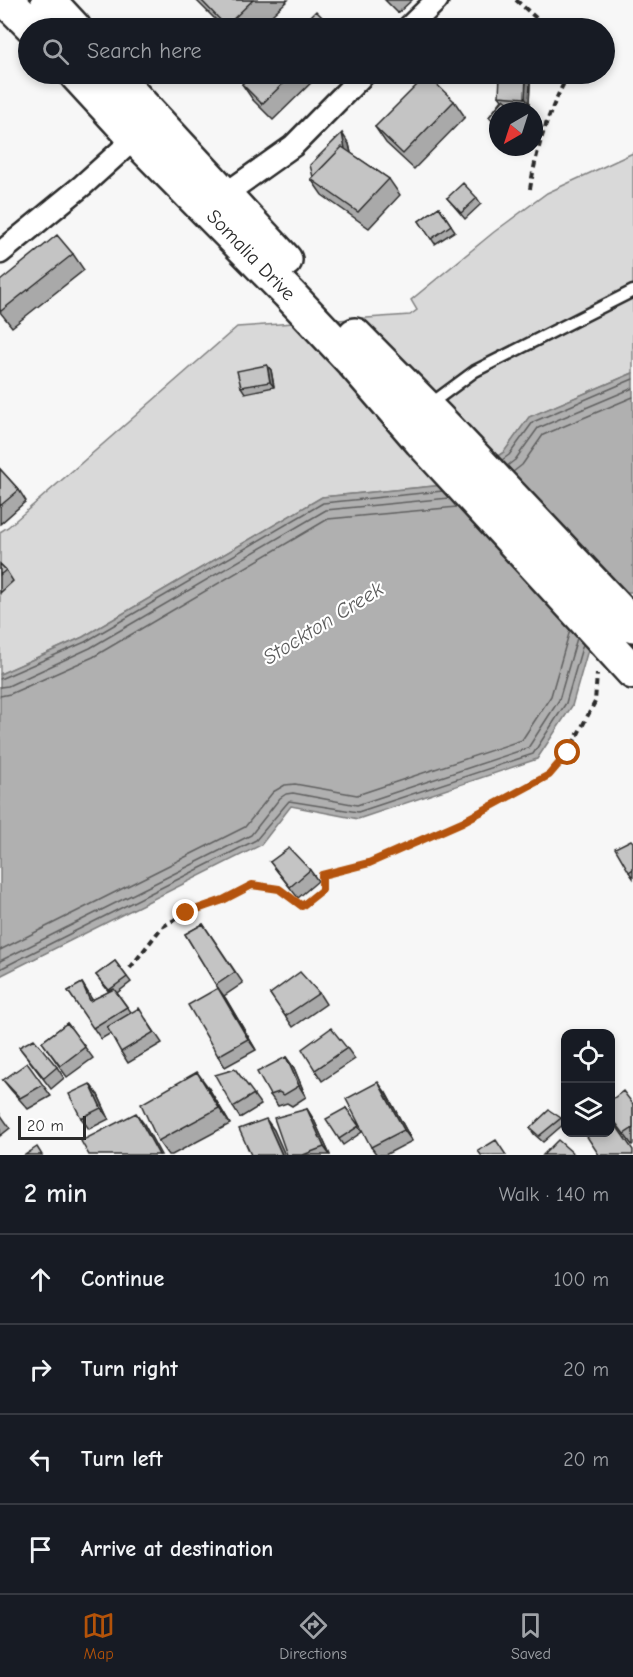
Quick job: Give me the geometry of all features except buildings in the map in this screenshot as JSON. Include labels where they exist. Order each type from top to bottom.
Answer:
[{"type":"main road","points":[[6,0],[48,8],[61,18]]},
{"type":"main road","name":"Somalia Drive","points":[[85,84],[352,361],[428,422]]},
{"type":"main road","name":"Somalia Drive","points":[[122,84],[334,314],[428,422]]},
{"type":"main road","points":[[428,422],[628,620]]},
{"type":"main road","points":[[428,422],[601,638],[633,672]]},
{"type":"street","points":[[418,18],[437,0]]},
{"type":"street","points":[[224,195],[292,146],[354,84]]},
{"type":"street","points":[[0,253],[83,185],[135,138]]},
{"type":"lane","points":[[428,422],[474,371],[633,291]]},
{"type":"path","points":[[516,0],[536,18]]},
{"type":"path","points":[[530,189],[536,153],[550,109],[563,84]]},
{"type":"path","points":[[130,968],[162,927],[186,913],[223,900],[252,885],[279,889],[302,906],[322,890],[322,875],[369,863],[462,822],[549,775],[568,753],[595,702],[601,638]]},
{"type":"shaded area","points":[[633,153],[633,373],[529,417],[504,452],[455,484],[322,497],[83,637],[0,674],[0,532],[237,327],[410,315],[417,310],[411,300],[494,232],[547,193]]},
{"type":"water","name":"Stockton Creek","points":[[633,373],[633,592],[623,592],[595,625],[572,706],[537,759],[358,819],[291,806],[261,845],[0,976],[0,674],[83,637],[322,497],[455,484],[504,452],[529,417]]},
{"type":"route","points":[[186,913],[223,900],[252,885],[279,889],[302,906],[322,890],[322,875],[369,863],[462,822],[549,775],[568,753]]}]
